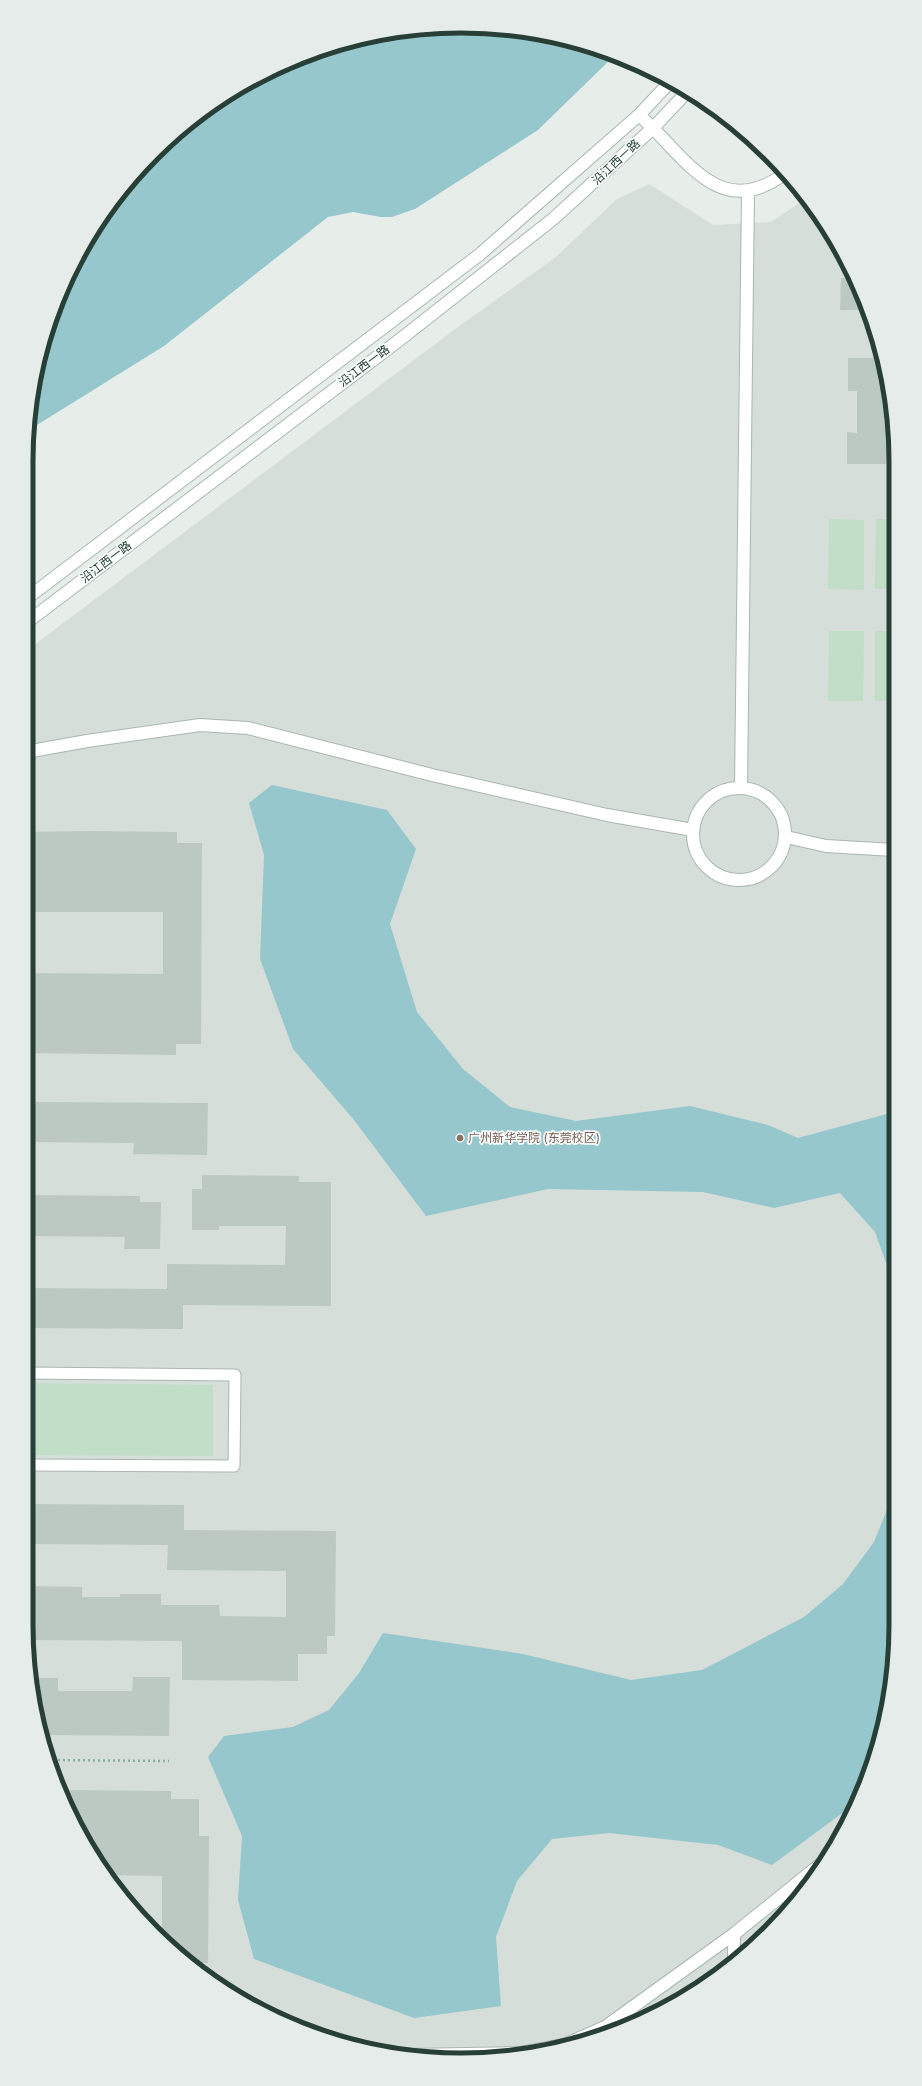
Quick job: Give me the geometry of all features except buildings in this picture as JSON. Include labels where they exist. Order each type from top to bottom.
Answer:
[{"type":"street","name":"沿江西一路","points":[[33,594],[479,256],[639,115],[667,86]]},
{"type":"street","name":"沿江西一路","points":[[33,618],[402,338],[553,219],[653,128],[684,95]]},
{"type":"street","points":[[639,115],[704,178],[725,190],[748,192],[767,186],[781,176]]},
{"type":"street","points":[[741,787],[748,192]]},
{"type":"street","points":[[33,751],[87,740],[200,725],[248,728],[425,773],[599,813],[693,830]]},
{"type":"street","points":[[741,787],[752,789],[770,799],[783,816],[786,837],[780,857],[765,873],[745,880],[734,880],[715,873],[704,863],[696,850],[693,830],[697,816],[705,803],[721,791],[741,787]]},
{"type":"street","points":[[786,837],[826,846],[889,850]]},
{"type":"street","points":[[33,1373],[235,1375],[234,1466],[33,1465]]},
{"type":"street","points":[[596,2031],[605,2027],[734,1934],[811,1872]]},
{"type":"street","points":[[734,1934],[734,1955]]},
{"type":"path","points":[[55,1760],[169,1761]]},
{"type":"shaded area","name":"广州新华学院 (东莞校区)","points":[[649,184],[713,225],[771,222],[802,201],[832,247],[845,272],[866,323],[881,378],[888,433],[889,461],[888,1653],[881,1708],[874,1736],[866,1763],[845,1814],[832,1839],[801,1886],[764,1928],[743,1947],[722,1965],[675,1996],[650,2009],[599,2030],[544,2045],[517,2049],[461,2053],[433,2052],[378,2045],[323,2030],[272,2009],[247,1996],[200,1965],[158,1928],[121,1886],[105,1863],[77,1814],[56,1763],[48,1736],[41,1708],[37,1681],[33,1625],[33,646],[462,324],[556,257],[617,199]]},
{"type":"green space","points":[[829,519],[864,520],[864,590],[828,589]]},
{"type":"green space","points":[[876,519],[889,519],[889,589],[875,589]]},
{"type":"green space","points":[[829,631],[864,631],[863,701],[828,701]]},
{"type":"green space","points":[[875,631],[889,631],[889,701],[875,701]]},
{"type":"green space","points":[[33,1383],[213,1385],[213,1456],[33,1455]]},
{"type":"water","points":[[461,33],[517,37],[544,41],[610,60],[538,130],[415,209],[392,217],[381,217],[353,212],[328,217],[164,346],[35,426],[41,378],[56,323],[77,272],[90,247],[121,200],[158,158],[200,121],[223,105],[272,77],[323,56],[378,41],[405,37]]},
{"type":"water","points":[[272,785],[387,810],[416,849],[390,924],[417,1012],[463,1069],[510,1107],[576,1121],[690,1106],[768,1125],[798,1138],[889,1113],[889,1271],[875,1232],[840,1193],[774,1208],[703,1192],[548,1189],[426,1216],[354,1120],[293,1049],[260,959],[264,855],[249,803]]},
{"type":"water","points":[[889,1505],[888,1653],[881,1708],[866,1763],[847,1810],[772,1865],[718,1845],[609,1833],[552,1839],[517,1881],[496,1937],[501,2006],[414,2018],[254,1959],[238,1900],[242,1836],[208,1757],[224,1736],[293,1727],[329,1710],[359,1673],[383,1633],[523,1654],[631,1680],[702,1670],[804,1617],[843,1584],[874,1542]]},
{"type":"place","name":"广州新华学院 (东莞校区)","points":[[460,1138]]}]
